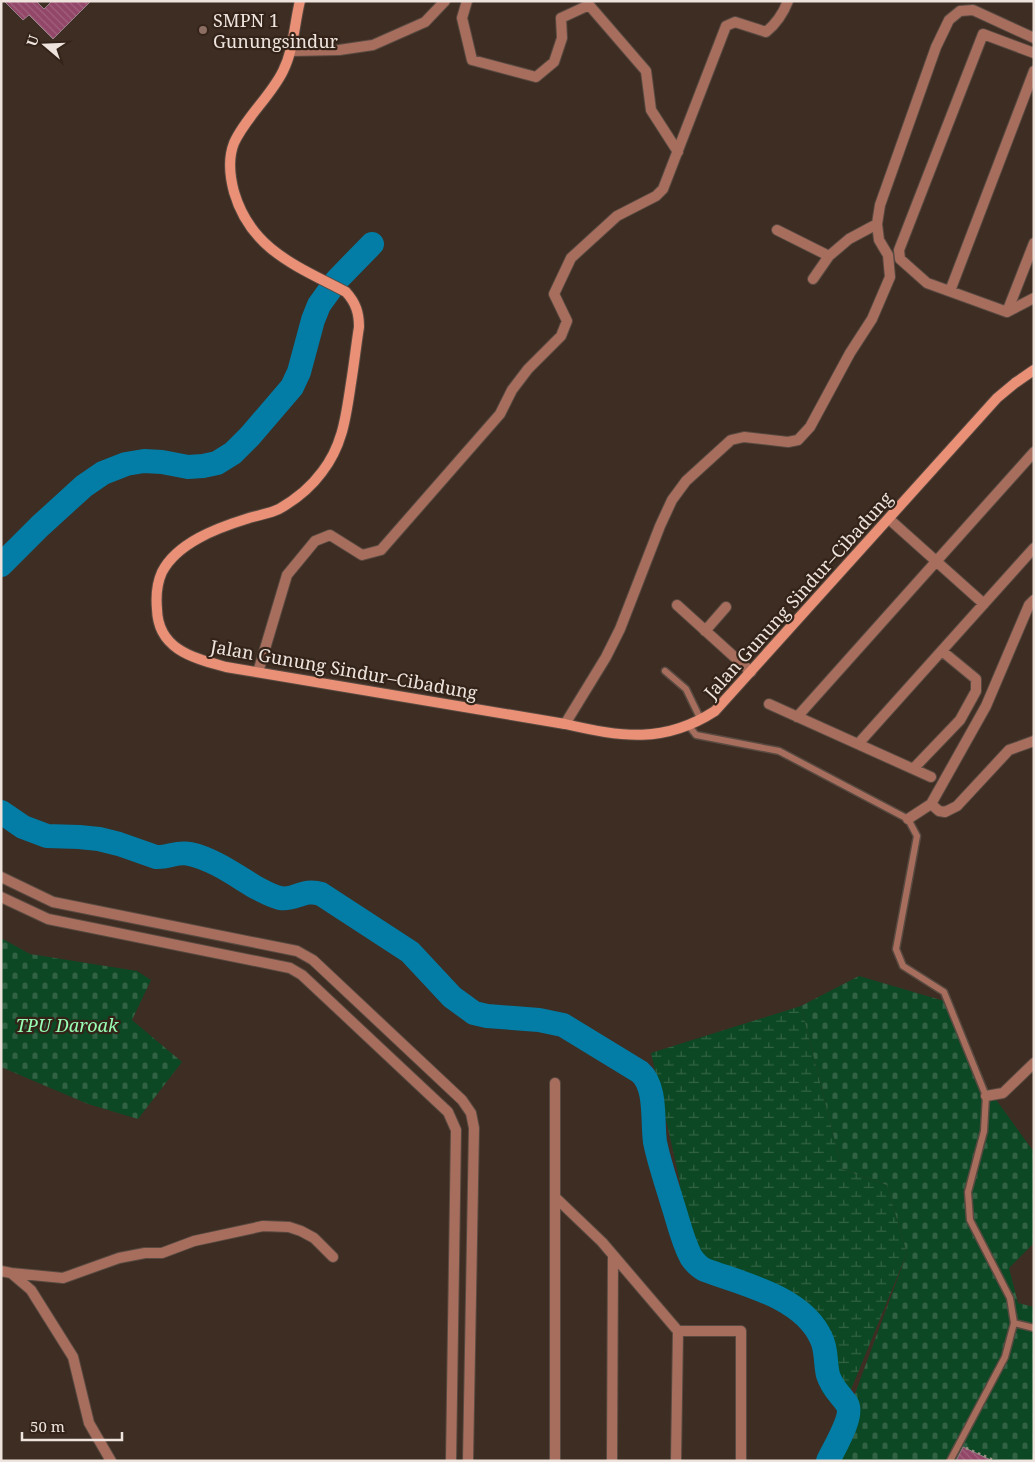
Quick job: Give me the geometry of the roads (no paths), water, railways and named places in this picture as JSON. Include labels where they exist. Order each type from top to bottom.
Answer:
[{"type":"street","name":"Jalan Gunung Sindur–Cibadung","points":[[300,1],[291,51],[283,72],[237,137],[231,154],[230,169],[237,201],[251,229],[277,254],[346,292],[356,307],[359,327],[343,433],[322,473],[293,500],[277,510],[220,527],[200,537],[180,551],[168,563],[161,574],[158,586],[156,600],[157,615],[162,631],[169,642],[181,652],[191,657],[226,667],[566,724],[592,730],[637,735],[669,732],[689,726],[715,712],[997,398],[1034,370]]},
{"type":"street","points":[[291,51],[339,50],[373,45],[425,22],[445,1]]},
{"type":"street","points":[[467,1],[462,18],[472,60],[536,77],[554,62],[562,38],[561,18],[589,5],[646,71],[651,110],[678,152]]},
{"type":"street","points":[[258,672],[287,576],[298,562],[315,541],[330,535],[362,555],[381,550],[500,414],[512,390],[528,369],[561,336],[568,321],[554,294],[571,258],[616,216],[656,196],[663,189],[726,26],[735,22],[766,32],[784,13],[788,1]]},
{"type":"street","points":[[566,724],[606,658],[620,629],[660,526],[672,500],[686,481],[731,440],[744,437],[788,442],[798,440],[810,428],[850,353],[872,319],[890,277],[888,255],[879,240],[877,224],[880,205],[936,47],[949,20],[960,11],[973,10],[1034,38]]},
{"type":"street","points":[[1034,53],[983,34],[899,250],[900,259],[927,282],[1007,312],[1034,298]]},
{"type":"street","points":[[950,291],[1034,71]]},
{"type":"street","points":[[814,279],[829,256],[848,239],[877,224]]},
{"type":"street","points":[[777,230],[829,256]]},
{"type":"street","points":[[1007,312],[1034,243]]},
{"type":"street","points":[[797,717],[1034,452]]},
{"type":"street","points":[[890,519],[984,604]]},
{"type":"street","points":[[858,744],[1034,548]]},
{"type":"street","points":[[908,819],[931,804],[986,706],[1029,605],[1034,600]]},
{"type":"street","points":[[677,606],[751,672]]},
{"type":"street","points":[[704,631],[726,607]]},
{"type":"street","points":[[913,769],[960,720],[976,691],[976,678],[942,650]]},
{"type":"street","points":[[769,704],[931,777]]},
{"type":"street","points":[[931,804],[939,811],[946,812],[956,806],[1009,750],[1034,741]]},
{"type":"street","points":[[1,878],[53,902],[297,951],[312,960],[462,1100],[471,1113],[474,1128],[468,1461]]},
{"type":"street","points":[[1,897],[48,919],[290,968],[302,975],[448,1112],[456,1130],[450,1461]]},
{"type":"street","points":[[986,1096],[1003,1093],[1034,1063]]},
{"type":"street","points":[[555,1083],[555,1461]]},
{"type":"street","points":[[555,1196],[602,1242],[678,1331],[676,1461]]},
{"type":"street","points":[[6,1272],[63,1278],[118,1258],[145,1253],[162,1253],[194,1240],[263,1226],[289,1227],[301,1231],[314,1238],[333,1257]]},
{"type":"street","points":[[612,1461],[613,1255]]},
{"type":"street","points":[[6,1272],[31,1290],[73,1357],[89,1423],[111,1461]]},
{"type":"street","points":[[678,1331],[741,1331],[741,1461]]},
{"type":"lane","points":[[665,671],[686,689],[701,720]]},
{"type":"lane","points":[[689,726],[696,735],[779,751],[908,819],[917,836],[896,948],[904,966],[944,992],[986,1096],[984,1132],[968,1192],[970,1220],[1010,1298],[1014,1323],[1005,1357],[950,1461]]},
{"type":"lane","points":[[1014,1323],[1034,1328]]},
{"type":"waterway","points":[[1,565],[84,486],[103,473],[126,464],[144,461],[188,467],[203,466],[217,463],[233,453],[292,387],[299,372],[319,305],[337,280],[372,244]]},
{"type":"waterway","points":[[1,812],[23,827],[47,836],[99,839],[156,857],[181,853],[199,856],[224,868],[264,892],[280,898],[290,898],[304,893],[321,894],[410,952],[452,997],[474,1013],[487,1016],[539,1020],[563,1025],[640,1072],[649,1086],[653,1105],[655,1142],[680,1230],[691,1257],[697,1265],[705,1270],[754,1287],[786,1302],[801,1312],[821,1338],[830,1380],[847,1404],[848,1409],[846,1424],[828,1461]]},
{"type":"place","name":"SMPN 1 Gunungsindur","points":[[203,30]]},
{"type":"park label","name":"TPU Daroak","points":[[67,1025]]}]
